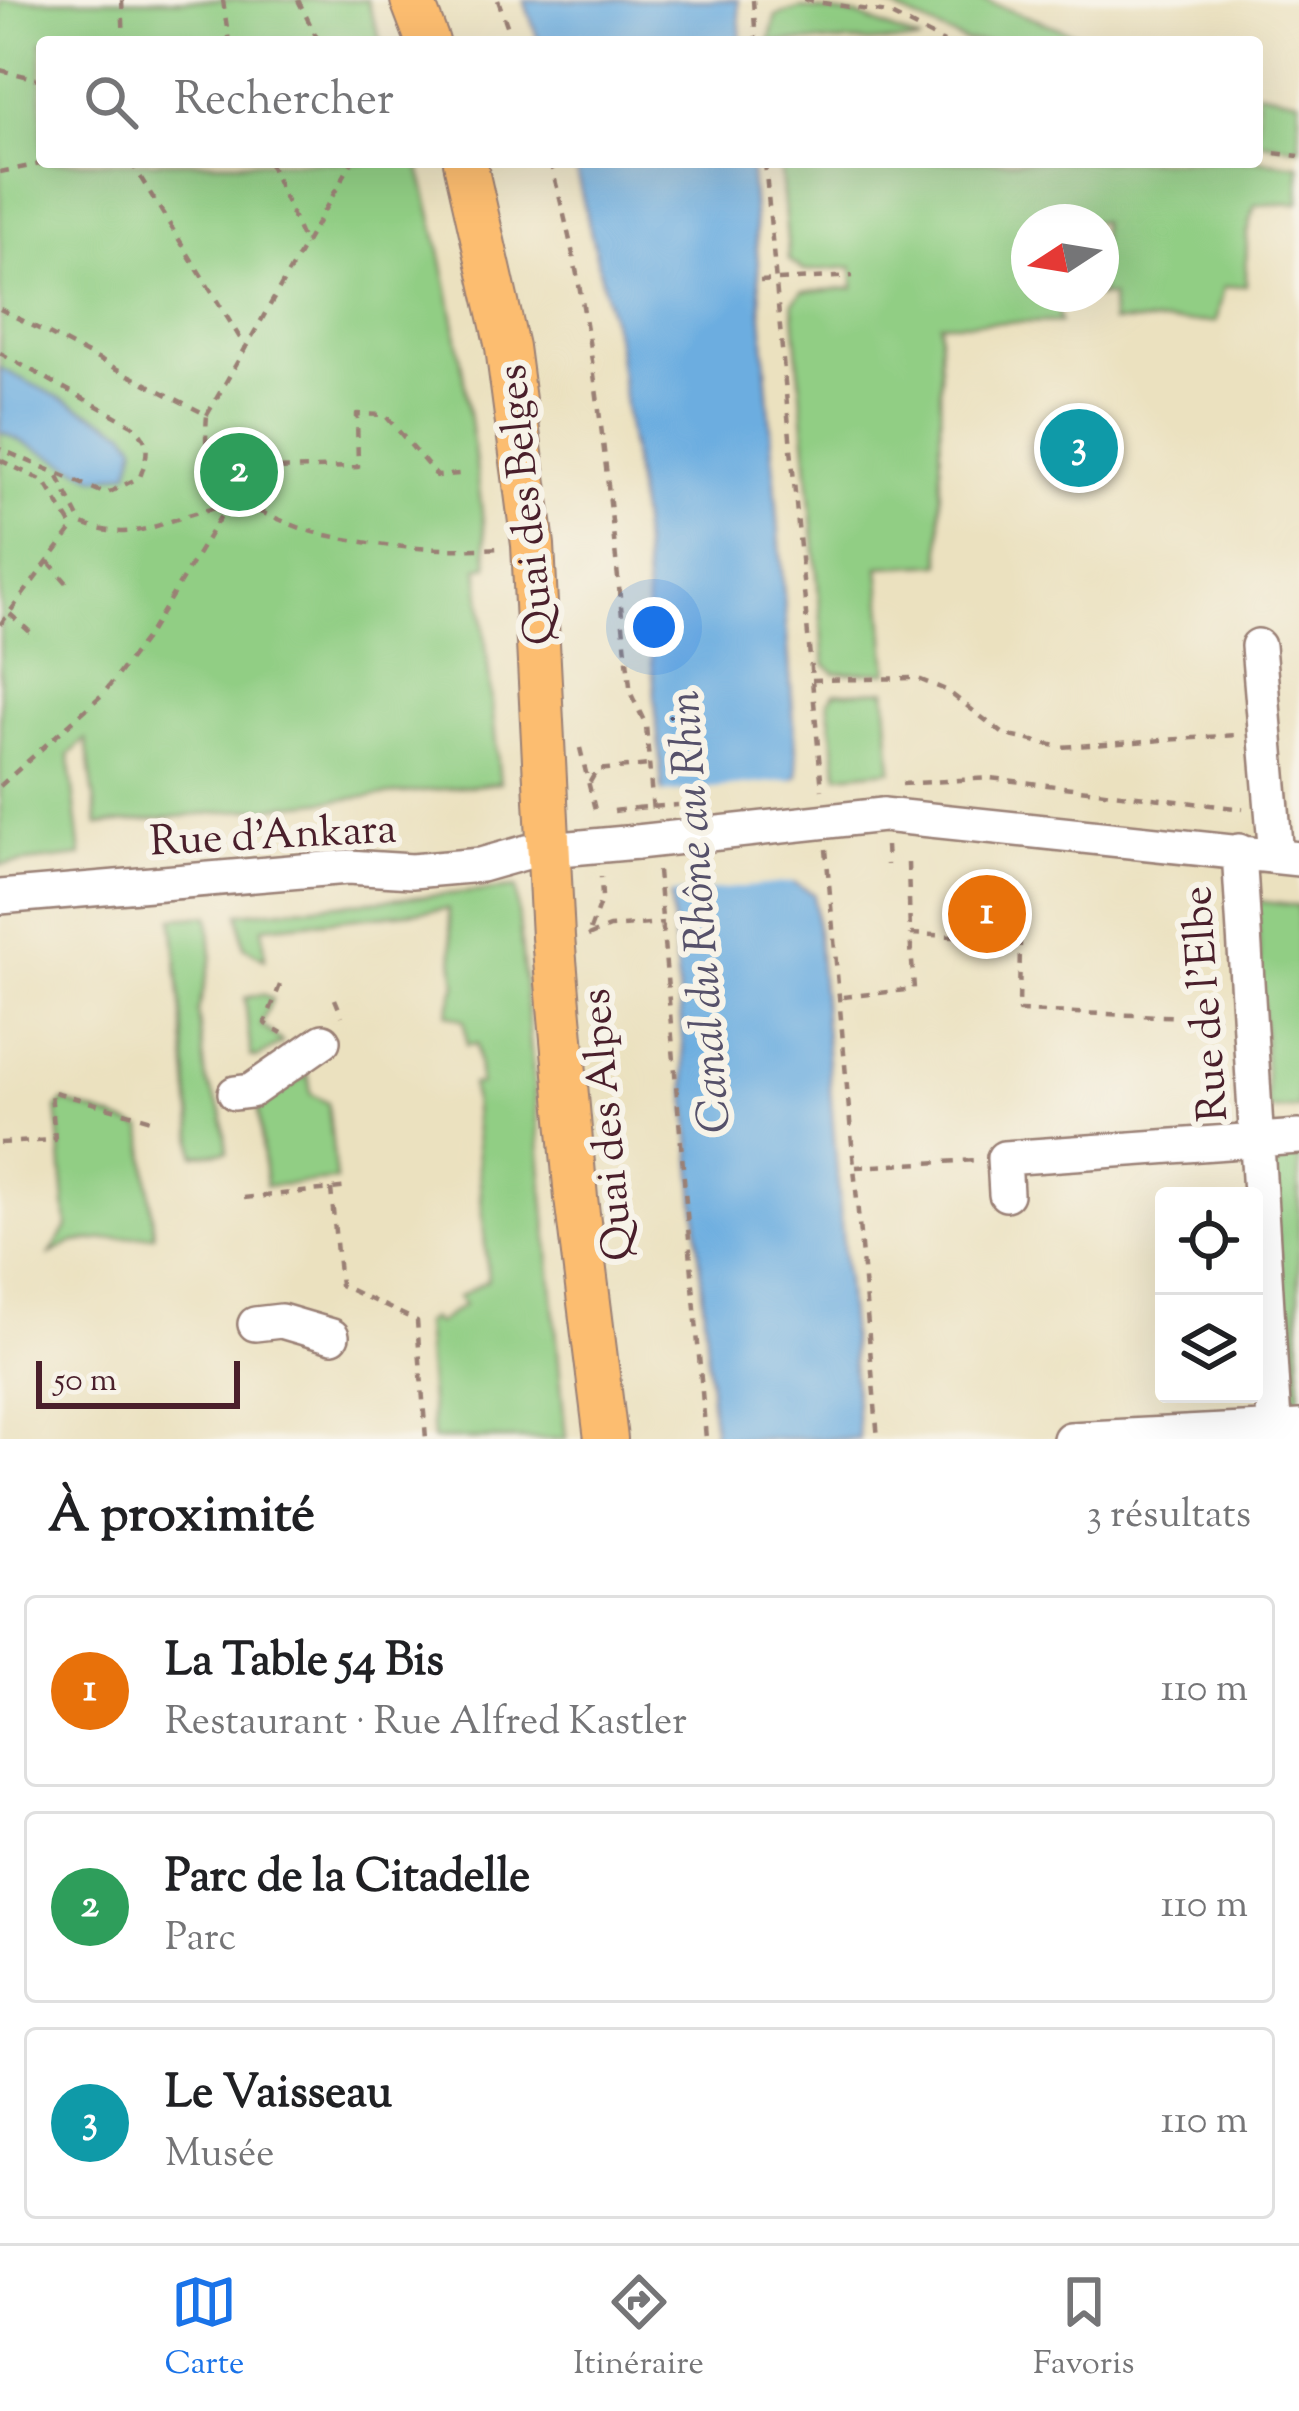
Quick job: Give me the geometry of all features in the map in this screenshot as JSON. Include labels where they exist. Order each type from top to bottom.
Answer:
[{"type":"main road","points":[[412,0],[426,36]]},
{"type":"main road","name":"Quai des Belges","points":[[466,168],[508,347],[533,545],[549,852]]},
{"type":"main road","name":"Quai des Alpes","points":[[549,852],[576,1198],[606,1439]]},
{"type":"street","points":[[1258,646],[1271,813],[1287,857]]},
{"type":"street","name":"Rue d'Ankara","points":[[0,897],[348,867],[412,871],[549,852],[598,830],[646,834],[883,815],[1287,857]]},
{"type":"street","name":"Rue de l'Elbe","points":[[1239,851],[1257,1140],[1283,1431]]},
{"type":"street","points":[[235,1093],[251,1091],[323,1042]]},
{"type":"street","points":[[1006,1194],[1004,1158],[1299,1137]]},
{"type":"street","points":[[255,1324],[281,1321],[332,1336]]},
{"type":"street","points":[[1070,1439],[1283,1431]]},
{"type":"path","points":[[122,0],[124,36]]},
{"type":"path","points":[[223,0],[228,36]]},
{"type":"path","points":[[298,0],[316,36]]},
{"type":"path","points":[[497,0],[511,36]]},
{"type":"path","points":[[753,0],[756,36]]},
{"type":"path","points":[[804,0],[887,13],[932,36]]},
{"type":"path","points":[[0,70],[36,79]]},
{"type":"path","points":[[1263,153],[1299,156]]},
{"type":"path","points":[[0,172],[36,165]]},
{"type":"path","points":[[135,168],[245,346]]},
{"type":"path","points":[[271,168],[306,248]]},
{"type":"path","points":[[227,506],[211,480],[204,448],[207,416],[349,168]]},
{"type":"path","points":[[551,168],[580,289],[604,424],[631,694],[646,725],[650,765],[646,834],[663,923],[706,1439]]},
{"type":"path","points":[[766,168],[820,762]]},
{"type":"path","points":[[760,281],[853,276]]},
{"type":"path","points":[[0,309],[207,416]]},
{"type":"path","points":[[0,353],[144,434],[149,453],[140,477],[106,494],[0,449]]},
{"type":"path","points":[[251,511],[272,469],[358,467],[357,414],[385,415],[437,476],[459,474]]},
{"type":"path","points":[[0,460],[45,482],[73,528],[0,625]]},
{"type":"path","points":[[45,482],[49,473]]},
{"type":"path","points":[[58,477],[82,524],[104,532],[128,535],[227,506],[313,532],[396,546],[533,545]]},
{"type":"path","points":[[0,786],[104,693],[148,635],[227,506]]},
{"type":"path","points":[[49,562],[67,583]]},
{"type":"path","points":[[10,614],[31,632]]},
{"type":"path","points":[[812,680],[916,678],[946,690],[1005,735],[1060,747],[1237,736]]},
{"type":"path","points":[[588,787],[597,770],[650,765]]},
{"type":"path","points":[[902,784],[990,778],[1271,813]]},
{"type":"path","points":[[598,830],[646,834]]},
{"type":"path","name":"Quai des Alpes","points":[[598,830],[602,898],[588,936],[609,927],[663,923]]},
{"type":"path","points":[[841,998],[914,988],[908,863]]},
{"type":"path","points":[[830,895],[878,1439]]},
{"type":"path","points":[[910,934],[1020,939],[1019,1011],[1249,1019]]},
{"type":"path","points":[[280,986],[265,1023],[323,1042],[335,999]]},
{"type":"path","points":[[0,1143],[55,1139],[51,1091],[155,1121]]},
{"type":"path","points":[[856,1167],[1004,1158]]},
{"type":"path","points":[[244,1198],[350,1187]]},
{"type":"path","points":[[332,1189],[340,1286],[417,1321],[426,1439]]},
{"type":"green space","points":[[0,0],[367,0],[379,36],[36,36],[36,168],[420,168],[452,312],[476,464],[488,566],[478,568],[500,783],[98,825],[86,739],[69,755],[81,856],[0,865]]},
{"type":"green space","points":[[876,0],[983,0],[1081,36],[953,36]]},
{"type":"green space","points":[[801,8],[859,16],[907,36],[771,36],[776,16]]},
{"type":"green space","points":[[1263,92],[1299,99],[1299,148],[1263,142]]},
{"type":"green space","points":[[1263,161],[1299,165],[1299,203],[1255,205],[1247,235],[1246,285],[1224,287],[1216,322],[1112,322],[1112,312],[1119,312],[1119,204],[1011,204],[1011,312],[1058,312],[1060,322],[940,323],[941,564],[879,567],[888,672],[835,673],[825,664],[793,302],[802,292],[854,288],[852,267],[804,271],[789,260],[781,168],[1263,168]]},
{"type":"green space","points":[[886,690],[892,770],[838,775],[828,701],[835,693]]},
{"type":"green space","points":[[516,888],[566,1439],[433,1439],[424,1323],[431,1318],[436,1324],[464,1305],[458,1297],[488,1280],[472,1085],[480,1084],[477,1044],[467,1045],[464,1020],[447,1014],[456,984],[448,909],[263,927],[265,959],[244,947],[239,913]]},
{"type":"green space","points":[[1256,901],[1299,906],[1299,1108],[1268,1110]]},
{"type":"green space","points":[[209,915],[212,957],[198,1011],[206,1080],[222,1113],[227,1152],[195,1155],[173,918]]},
{"type":"green space","points":[[263,994],[272,999],[261,1025],[282,1042],[257,1058],[251,1057],[245,998]]},
{"type":"green space","points":[[308,1074],[311,1094],[328,1103],[336,1180],[266,1186],[258,1108]]},
{"type":"green space","points":[[64,1101],[143,1129],[154,1235],[74,1242],[50,1254],[67,1227],[57,1108]]},
{"type":"green space","points":[[1270,1146],[1299,1146],[1299,1414],[1287,1415]]},
{"type":"water","points":[[524,0],[738,0],[741,36],[537,36]]},
{"type":"water","name":"Canal du Rhône au Rhin","points":[[575,168],[750,168],[798,776],[789,784],[794,883],[814,894],[859,1439],[714,1439],[641,523],[616,339]]},
{"type":"water","points":[[0,368],[126,431],[136,445],[129,472],[97,478],[0,431]]},
{"type":"pier","points":[[804,773],[795,786],[800,880],[819,890],[796,882],[663,895],[653,794],[793,780]]},
{"type":"place","name":"Le Vaisseau","points":[[1079,448]]},
{"type":"place","name":"Parc de la Citadelle","points":[[239,472]]},
{"type":"place","name":"La Table 54 Bis","points":[[987,914]]}]
